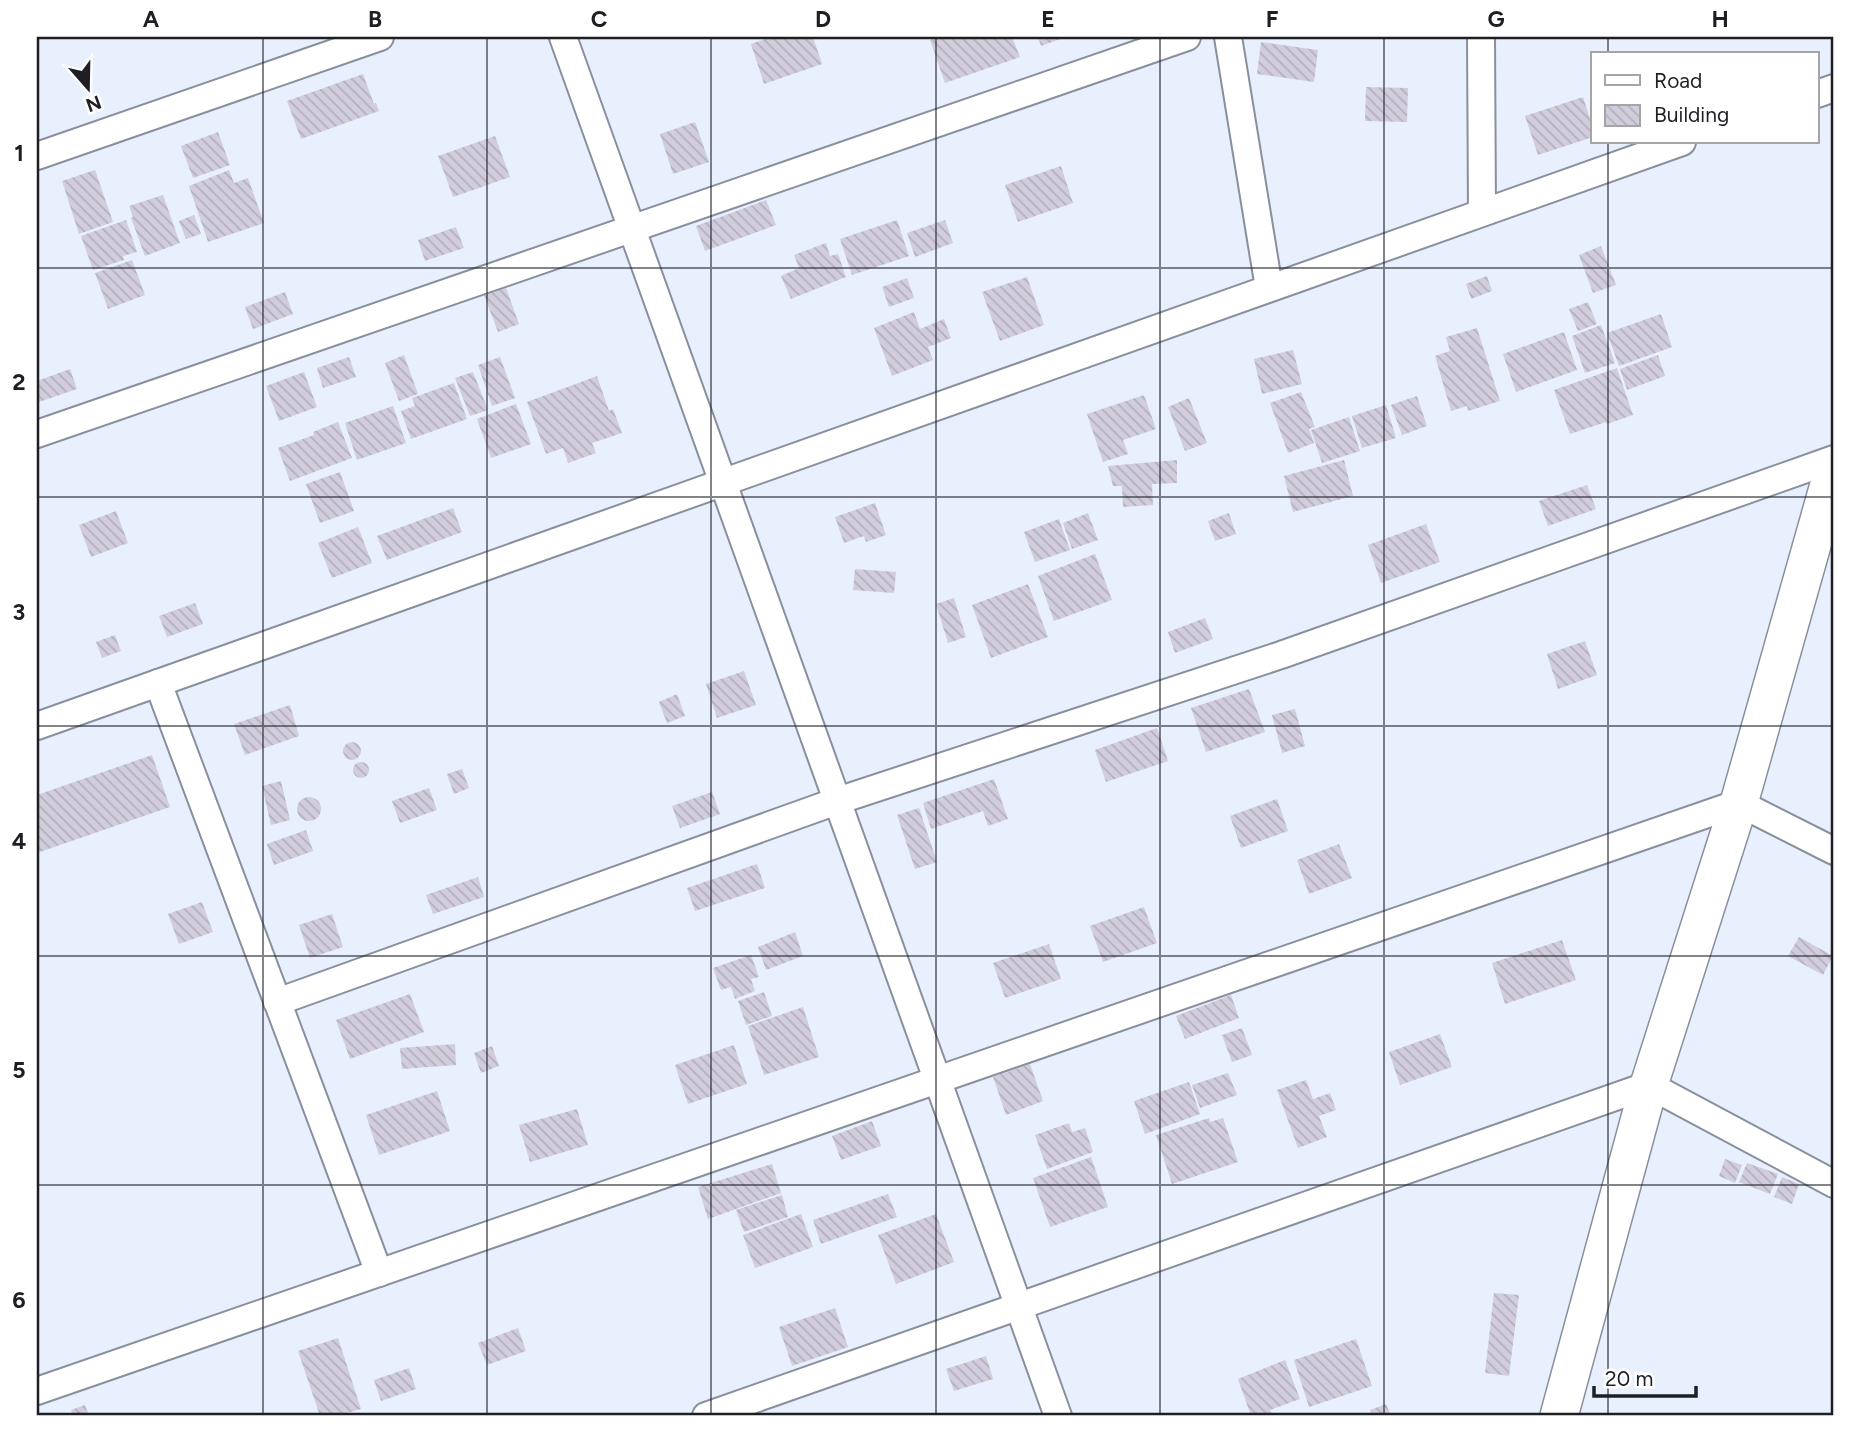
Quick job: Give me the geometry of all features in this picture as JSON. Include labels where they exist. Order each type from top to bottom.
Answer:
[{"type":"street","points":[[37,156],[380,37]]},
{"type":"street","points":[[563,37],[1058,1416]]},
{"type":"street","points":[[37,434],[1187,37]]},
{"type":"street","points":[[1228,37],[1269,288]]},
{"type":"street","points":[[1480,37],[1482,212]]},
{"type":"street","points":[[37,726],[1676,144]]},
{"type":"street","points":[[277,1002],[837,801],[1294,650],[1834,459]]},
{"type":"street","points":[[1559,1416],[1649,1085],[1739,803],[1834,467]]},
{"type":"street","points":[[158,683],[379,1273]]},
{"type":"street","points":[[37,1391],[1739,803],[1834,851]]},
{"type":"street","points":[[706,1416],[1649,1085],[1834,1184]]},
{"type":"building","points":[[771,37],[813,37],[822,64],[764,84],[751,44]]},
{"type":"building","points":[[939,37],[1012,37],[1020,57],[945,83],[930,40]]},
{"type":"building","points":[[1038,37],[1066,37],[1041,46]]},
{"type":"building","points":[[1261,42],[1318,50],[1314,82],[1257,74]]},
{"type":"building","points":[[363,74],[379,111],[301,139],[287,101]]},
{"type":"building","points":[[1366,87],[1408,88],[1407,122],[1365,121]]},
{"type":"building","points":[[1583,97],[1591,122],[1591,138],[1538,155],[1525,116]]},
{"type":"building","points":[[695,122],[709,162],[673,174],[660,134]]},
{"type":"building","points":[[218,132],[230,165],[193,178],[181,146]]},
{"type":"building","points":[[495,136],[510,177],[453,197],[438,156]]},
{"type":"building","points":[[1061,166],[1073,203],[1018,222],[1005,185]]},
{"type":"building","points":[[95,170],[113,222],[79,234],[62,181]]},
{"type":"building","points":[[229,170],[234,183],[248,178],[264,223],[208,242],[189,186]]},
{"type":"building","points":[[163,195],[180,243],[145,256],[129,206]]},
{"type":"building","points":[[766,200],[776,225],[705,251],[696,226]]},
{"type":"building","points":[[194,215],[201,234],[186,239],[179,221]]},
{"type":"building","points":[[126,220],[137,252],[123,256],[124,260],[93,270],[81,236]]},
{"type":"building","points":[[897,220],[909,256],[852,275],[840,239]]},
{"type":"building","points":[[945,220],[953,243],[915,257],[907,233]]},
{"type":"building","points":[[456,227],[464,248],[425,261],[418,240]]},
{"type":"building","points":[[826,243],[830,256],[838,254],[846,277],[791,299],[781,276],[799,268],[794,255]]},
{"type":"building","points":[[1601,246],[1616,285],[1593,293],[1579,255]]},
{"type":"building","points":[[132,260],[145,295],[108,309],[95,273]]},
{"type":"building","points":[[1487,276],[1492,291],[1471,299],[1466,284]]},
{"type":"building","points":[[1027,277],[1044,325],[1000,341],[982,292]]},
{"type":"building","points":[[907,278],[914,298],[889,307],[882,287]]},
{"type":"building","points":[[506,288],[519,324],[498,332],[484,295]]},
{"type":"building","points":[[285,292],[293,314],[253,329],[245,307]]},
{"type":"building","points":[[1588,302],[1597,324],[1578,331],[1569,309]]},
{"type":"building","points":[[914,312],[920,329],[944,319],[951,338],[928,347],[933,360],[892,376],[874,328]]},
{"type":"building","points":[[1661,314],[1672,347],[1619,366],[1607,333]]},
{"type":"building","points":[[1601,325],[1615,363],[1585,373],[1572,336]]},
{"type":"building","points":[[1477,328],[1500,401],[1468,411],[1467,406],[1451,411],[1435,356],[1450,351],[1446,337]]},
{"type":"building","points":[[1564,332],[1577,370],[1516,392],[1503,354]]},
{"type":"building","points":[[1293,350],[1302,384],[1262,394],[1254,359]]},
{"type":"building","points":[[404,355],[418,394],[399,401],[385,363]]},
{"type":"building","points":[[1658,355],[1665,376],[1627,390],[1620,369]]},
{"type":"building","points":[[349,357],[356,377],[323,388],[317,368]]},
{"type":"building","points":[[500,357],[515,398],[492,406],[478,365]]},
{"type":"building","points":[[1617,368],[1633,415],[1570,434],[1554,390]]},
{"type":"building","points":[[70,369],[77,389],[39,402],[37,381]]},
{"type":"building","points":[[304,372],[317,407],[279,421],[266,386]]},
{"type":"building","points":[[473,372],[488,410],[470,416],[455,378]]},
{"type":"building","points":[[597,376],[609,411],[613,409],[622,433],[592,443],[596,453],[568,463],[563,448],[546,454],[527,402]]},
{"type":"building","points":[[454,383],[467,419],[411,439],[401,411],[415,406],[412,398]]},
{"type":"building","points":[[1301,392],[1315,427],[1309,429],[1314,443],[1288,453],[1270,403]]},
{"type":"building","points":[[1144,395],[1156,429],[1123,440],[1128,454],[1103,462],[1087,414]]},
{"type":"building","points":[[1417,396],[1427,426],[1402,435],[1391,405]]},
{"type":"building","points":[[1189,398],[1207,443],[1185,451],[1168,407]]},
{"type":"building","points":[[516,404],[531,444],[491,458],[477,419]]},
{"type":"building","points":[[1386,405],[1396,438],[1362,448],[1352,416]]},
{"type":"building","points":[[393,406],[406,443],[357,460],[345,423]]},
{"type":"building","points":[[1349,417],[1360,451],[1322,463],[1311,430]]},
{"type":"building","points":[[338,422],[352,458],[290,481],[278,448],[314,435],[313,432]]},
{"type":"building","points":[[1177,460],[1177,483],[1152,484],[1153,505],[1123,507],[1122,486],[1113,486],[1108,466]]},
{"type":"building","points":[[1344,460],[1353,496],[1293,512],[1284,476]]},
{"type":"building","points":[[340,472],[354,511],[320,523],[306,484]]},
{"type":"building","points":[[1587,485],[1596,509],[1548,526],[1539,501]]},
{"type":"building","points":[[875,503],[886,535],[866,542],[864,536],[844,543],[835,517]]},
{"type":"building","points":[[453,508],[462,532],[387,560],[377,536]]},
{"type":"building","points":[[116,511],[128,543],[91,557],[79,525]]},
{"type":"building","points":[[1088,513],[1098,540],[1072,549],[1063,523]]},
{"type":"building","points":[[1229,513],[1236,534],[1215,541],[1208,521]]},
{"type":"building","points":[[1059,519],[1070,550],[1035,562],[1024,532]]},
{"type":"building","points":[[1426,524],[1440,562],[1381,583],[1368,545]]},
{"type":"building","points":[[358,527],[372,563],[332,578],[318,543]]},
{"type":"building","points":[[1095,554],[1112,600],[1054,621],[1038,576]]},
{"type":"building","points":[[855,569],[896,572],[894,593],[853,590]]},
{"type":"building","points":[[1028,584],[1048,637],[991,658],[972,605]]},
{"type":"building","points":[[954,598],[966,637],[948,643],[936,604]]},
{"type":"building","points":[[195,603],[203,624],[167,637],[159,616]]},
{"type":"building","points":[[1205,618],[1213,639],[1175,653],[1168,632]]},
{"type":"building","points":[[115,635],[121,651],[102,658],[96,642]]},
{"type":"building","points":[[1585,641],[1597,675],[1558,689],[1547,654]]},
{"type":"building","points":[[744,671],[756,705],[717,718],[706,684]]},
{"type":"building","points":[[1249,689],[1265,732],[1206,752],[1191,708]]},
{"type":"building","points":[[677,694],[685,716],[667,723],[659,702]]},
{"type":"building","points":[[290,705],[299,736],[245,755],[234,724]]},
{"type":"building","points":[[1295,709],[1305,746],[1282,753],[1272,715]]},
{"type":"building","points":[[1157,728],[1168,761],[1106,782],[1095,750]]},
{"type":"building","points":[[348,742],[356,742],[361,751],[359,758],[348,760],[343,755],[343,747]]},
{"type":"building","points":[[152,755],[170,807],[37,853],[37,795]]},
{"type":"building","points":[[358,762],[364,762],[369,770],[367,776],[358,778],[353,773],[353,767]]},
{"type":"building","points":[[462,769],[469,788],[454,794],[447,774]]},
{"type":"building","points":[[994,779],[1008,819],[988,826],[983,811],[931,829],[923,803]]},
{"type":"building","points":[[281,781],[290,820],[271,825],[262,786]]},
{"type":"building","points":[[429,788],[437,810],[400,823],[392,801]]},
{"type":"building","points":[[712,792],[720,814],[680,828],[672,806]]},
{"type":"building","points":[[309,797],[320,804],[321,809],[314,820],[309,821],[298,814],[297,809],[304,798]]},
{"type":"building","points":[[1277,799],[1288,831],[1241,848],[1230,816]]},
{"type":"building","points":[[919,808],[937,862],[915,869],[897,815]]},
{"type":"building","points":[[306,830],[313,851],[274,865],[267,844]]},
{"type":"building","points":[[1339,844],[1352,878],[1309,894],[1297,860]]},
{"type":"building","points":[[757,864],[765,888],[695,911],[687,888]]},
{"type":"building","points":[[478,877],[484,897],[433,914],[426,895]]},
{"type":"building","points":[[202,902],[213,932],[179,944],[168,914]]},
{"type":"building","points":[[1144,907],[1157,943],[1103,962],[1090,926]]},
{"type":"building","points":[[332,914],[343,947],[310,958],[299,925]]},
{"type":"building","points":[[795,932],[803,956],[766,970],[758,947]]},
{"type":"building","points":[[1799,937],[1833,956],[1823,975],[1788,956]]},
{"type":"building","points":[[1562,940],[1576,980],[1505,1004],[1492,963]]},
{"type":"building","points":[[1049,944],[1061,979],[1005,998],[993,963]]},
{"type":"building","points":[[751,955],[759,977],[751,979],[755,991],[735,999],[731,987],[721,990],[713,968]]},
{"type":"building","points":[[764,992],[772,1016],[746,1025],[738,1001]]},
{"type":"building","points":[[410,994],[424,1032],[350,1059],[336,1020]]},
{"type":"building","points":[[1231,995],[1239,1018],[1185,1039],[1176,1016]]},
{"type":"building","points":[[803,1007],[819,1057],[764,1075],[748,1026]]},
{"type":"building","points":[[1242,1028],[1252,1055],[1232,1062],[1222,1035]]},
{"type":"building","points":[[1440,1034],[1452,1067],[1400,1085],[1389,1052]]},
{"type":"building","points":[[455,1044],[456,1065],[402,1069],[400,1048]]},
{"type":"building","points":[[734,1045],[747,1084],[688,1104],[675,1065]]},
{"type":"building","points":[[492,1046],[499,1066],[481,1073],[474,1053]]},
{"type":"building","points":[[1030,1064],[1043,1101],[1006,1115],[993,1077]]},
{"type":"building","points":[[1228,1073],[1237,1095],[1200,1108],[1192,1085]]},
{"type":"building","points":[[1306,1080],[1313,1099],[1330,1093],[1336,1110],[1319,1116],[1327,1137],[1298,1148],[1277,1090]]},
{"type":"building","points":[[1189,1082],[1200,1114],[1145,1134],[1134,1101]]},
{"type":"building","points":[[437,1091],[450,1131],[379,1155],[366,1115]]},
{"type":"building","points":[[577,1109],[588,1145],[530,1162],[519,1125]]},
{"type":"building","points":[[1209,1118],[1210,1122],[1223,1118],[1238,1162],[1172,1184],[1156,1135]]},
{"type":"building","points":[[872,1121],[881,1146],[841,1160],[832,1136]]},
{"type":"building","points":[[1069,1123],[1072,1132],[1085,1128],[1093,1152],[1047,1169],[1035,1135]]},
{"type":"building","points":[[1091,1157],[1108,1207],[1050,1227],[1033,1178]]},
{"type":"building","points":[[1725,1159],[1742,1165],[1735,1183],[1719,1176]]},
{"type":"building","points":[[1747,1163],[1778,1174],[1770,1194],[1739,1182]]},
{"type":"building","points":[[772,1164],[781,1193],[708,1219],[698,1187]]},
{"type":"building","points":[[1782,1177],[1799,1184],[1792,1204],[1774,1197]]},
{"type":"building","points":[[888,1194],[897,1217],[821,1244],[813,1220]]},
{"type":"building","points":[[782,1195],[788,1217],[744,1232],[736,1210]]},
{"type":"building","points":[[801,1214],[813,1247],[755,1268],[743,1235]]},
{"type":"building","points":[[936,1214],[954,1262],[896,1284],[878,1235]]},
{"type":"building","points":[[1494,1293],[1519,1295],[1509,1376],[1485,1373]]},
{"type":"building","points":[[835,1308],[848,1347],[792,1366],[779,1327]]},
{"type":"building","points":[[518,1328],[526,1351],[487,1365],[478,1343]]},
{"type":"building","points":[[338,1338],[361,1409],[337,1416],[320,1416],[298,1351]]},
{"type":"building","points":[[1356,1339],[1372,1386],[1309,1407],[1294,1360]]},
{"type":"building","points":[[986,1356],[993,1379],[954,1391],[946,1369]]},
{"type":"building","points":[[1285,1360],[1300,1399],[1270,1410],[1273,1416],[1251,1416],[1238,1379]]},
{"type":"building","points":[[409,1368],[416,1389],[381,1401],[374,1380]]},
{"type":"building","points":[[1386,1404],[1391,1416],[1372,1416],[1370,1410]]},
{"type":"building","points":[[85,1405],[89,1416],[73,1416],[71,1410]]}]
